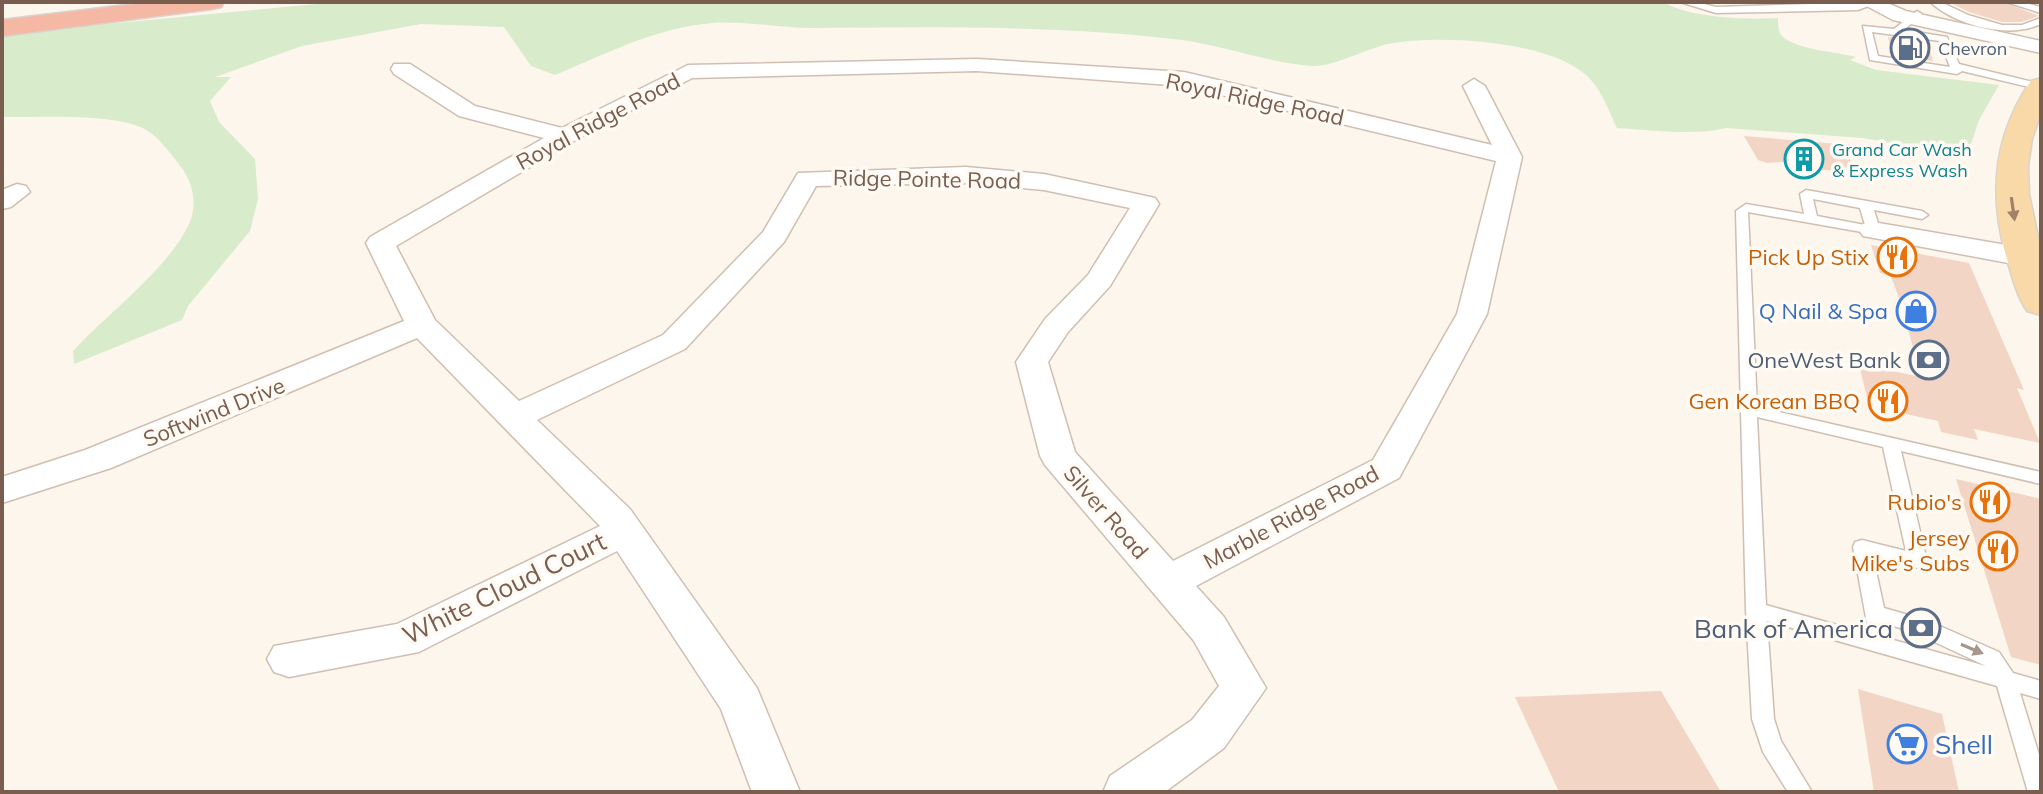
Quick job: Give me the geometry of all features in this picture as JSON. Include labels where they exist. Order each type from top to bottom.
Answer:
[{"type":"highway","points":[[2,19],[199,2]]},
{"type":"highway","points":[[2,28],[212,2]]},
{"type":"main road","points":[[2041,87],[2021,121],[2012,160],[2011,194],[2032,259],[2041,303]]},
{"type":"street","points":[[1875,4],[1915,17],[2041,47]]},
{"type":"street","points":[[1915,17],[2041,41]]},
{"type":"street","name":"Royal Ridge Road","points":[[776,792],[741,701],[624,531],[422,325],[380,243],[565,136],[688,72],[977,65],[1184,79],[1510,157]]},
{"type":"street","points":[[402,69],[467,111],[565,136]]},
{"type":"street","points":[[1474,86],[1510,157]]},
{"type":"street","name":"Marble Ridge Road","points":[[1167,582],[1386,469],[1472,314],[1510,157]]},
{"type":"street","name":"Ridge Pointe Road","points":[[514,417],[674,342],[774,236],[807,178],[981,177],[1044,182],[1146,204]]},
{"type":"street","name":"Silver Road","points":[[1127,792],[1208,734],[1244,688],[1209,629],[1058,456],[1032,362],[1056,326],[1100,280],[1146,204]]},
{"type":"street","points":[[1869,217],[2032,259]]},
{"type":"street","name":"Softwind Drive","points":[[2,490],[98,459],[422,325]]},
{"type":"street","name":"White Cloud Court","points":[[289,659],[404,640],[624,531]]},
{"type":"lane","points":[[1685,2],[1716,10],[1875,4]]},
{"type":"lane","points":[[2011,2],[2041,10]]},
{"type":"lane","points":[[1915,17],[1944,39],[1957,71],[1874,58],[1866,28],[1915,17],[1953,14],[2022,29],[2041,21]]},
{"type":"lane","points":[[1955,66],[2041,87]]},
{"type":"lane","points":[[1811,219],[1806,194],[1869,217]]},
{"type":"lane","points":[[1801,792],[1771,745],[1763,719],[1756,610],[1742,211],[1746,208],[1811,219],[1922,215]]},
{"type":"lane","points":[[1749,410],[2041,478]]},
{"type":"lane","points":[[1881,645],[1862,547],[1918,561],[1891,444]]},
{"type":"lane","points":[[1756,610],[2041,690]]},
{"type":"lane","points":[[1875,613],[1919,626],[1992,658],[2006,680],[2039,792]]},
{"type":"green space","points":[[338,2],[1663,2],[1703,15],[1778,18],[1778,28],[1788,41],[1856,57],[1850,60],[1876,70],[1999,85],[1979,120],[1967,156],[1863,138],[1726,128],[1686,132],[1617,128],[1595,85],[1574,67],[1524,48],[1465,40],[1388,44],[1330,64],[1312,66],[1182,40],[1136,35],[997,28],[812,28],[717,23],[684,27],[646,38],[555,75],[531,66],[504,27],[421,24],[302,46],[215,77],[231,77],[210,101],[219,122],[255,159],[258,199],[250,231],[188,306],[182,320],[74,364],[73,351],[155,271],[183,236],[193,212],[191,185],[157,138],[135,125],[98,118],[2,117],[2,34]]},
{"type":"building","points":[[1949,2],[2003,2],[2039,16],[2021,22],[2002,22]]},
{"type":"building","name":"Chevron","points":[[1888,37],[1927,42],[1933,61],[1893,55]]},
{"type":"building","name":"Grand Car Wash & Express Wash","points":[[1744,136],[1838,144],[1859,171],[1823,170],[1784,162],[1767,163],[1758,160]]},
{"type":"building","points":[[1871,245],[1969,263],[2024,390],[2017,388],[2040,443],[1974,429],[1978,440],[1941,432],[1938,421],[1869,406],[1859,364],[1921,377],[1901,303],[1890,274],[1880,273]]},
{"type":"building","points":[[1956,479],[2041,499],[2041,665],[2011,657]]},
{"type":"building","name":"Shell","points":[[1858,689],[1942,714],[1959,792],[1874,792]]},
{"type":"building","points":[[1661,691],[1721,792],[1559,792],[1515,697]]},
{"type":"place","name":"Chevron","points":[[1910,48]]},
{"type":"place","name":"Grand Car Wash & Express Wash","points":[[1804,159]]},
{"type":"place","name":"Pick Up Stix","points":[[1897,257]]},
{"type":"place","name":"Q Nail & Spa","points":[[1916,311]]},
{"type":"place","name":"OneWest Bank","points":[[1929,360]]},
{"type":"place","name":"Gen Korean BBQ","points":[[1888,401]]},
{"type":"place","name":"Rubio's","points":[[1990,502]]},
{"type":"place","name":"Jersey Mike's Subs","points":[[1998,551]]},
{"type":"place","name":"Bank of America","points":[[1921,628]]},
{"type":"place","name":"Shell","points":[[1907,744]]}]
